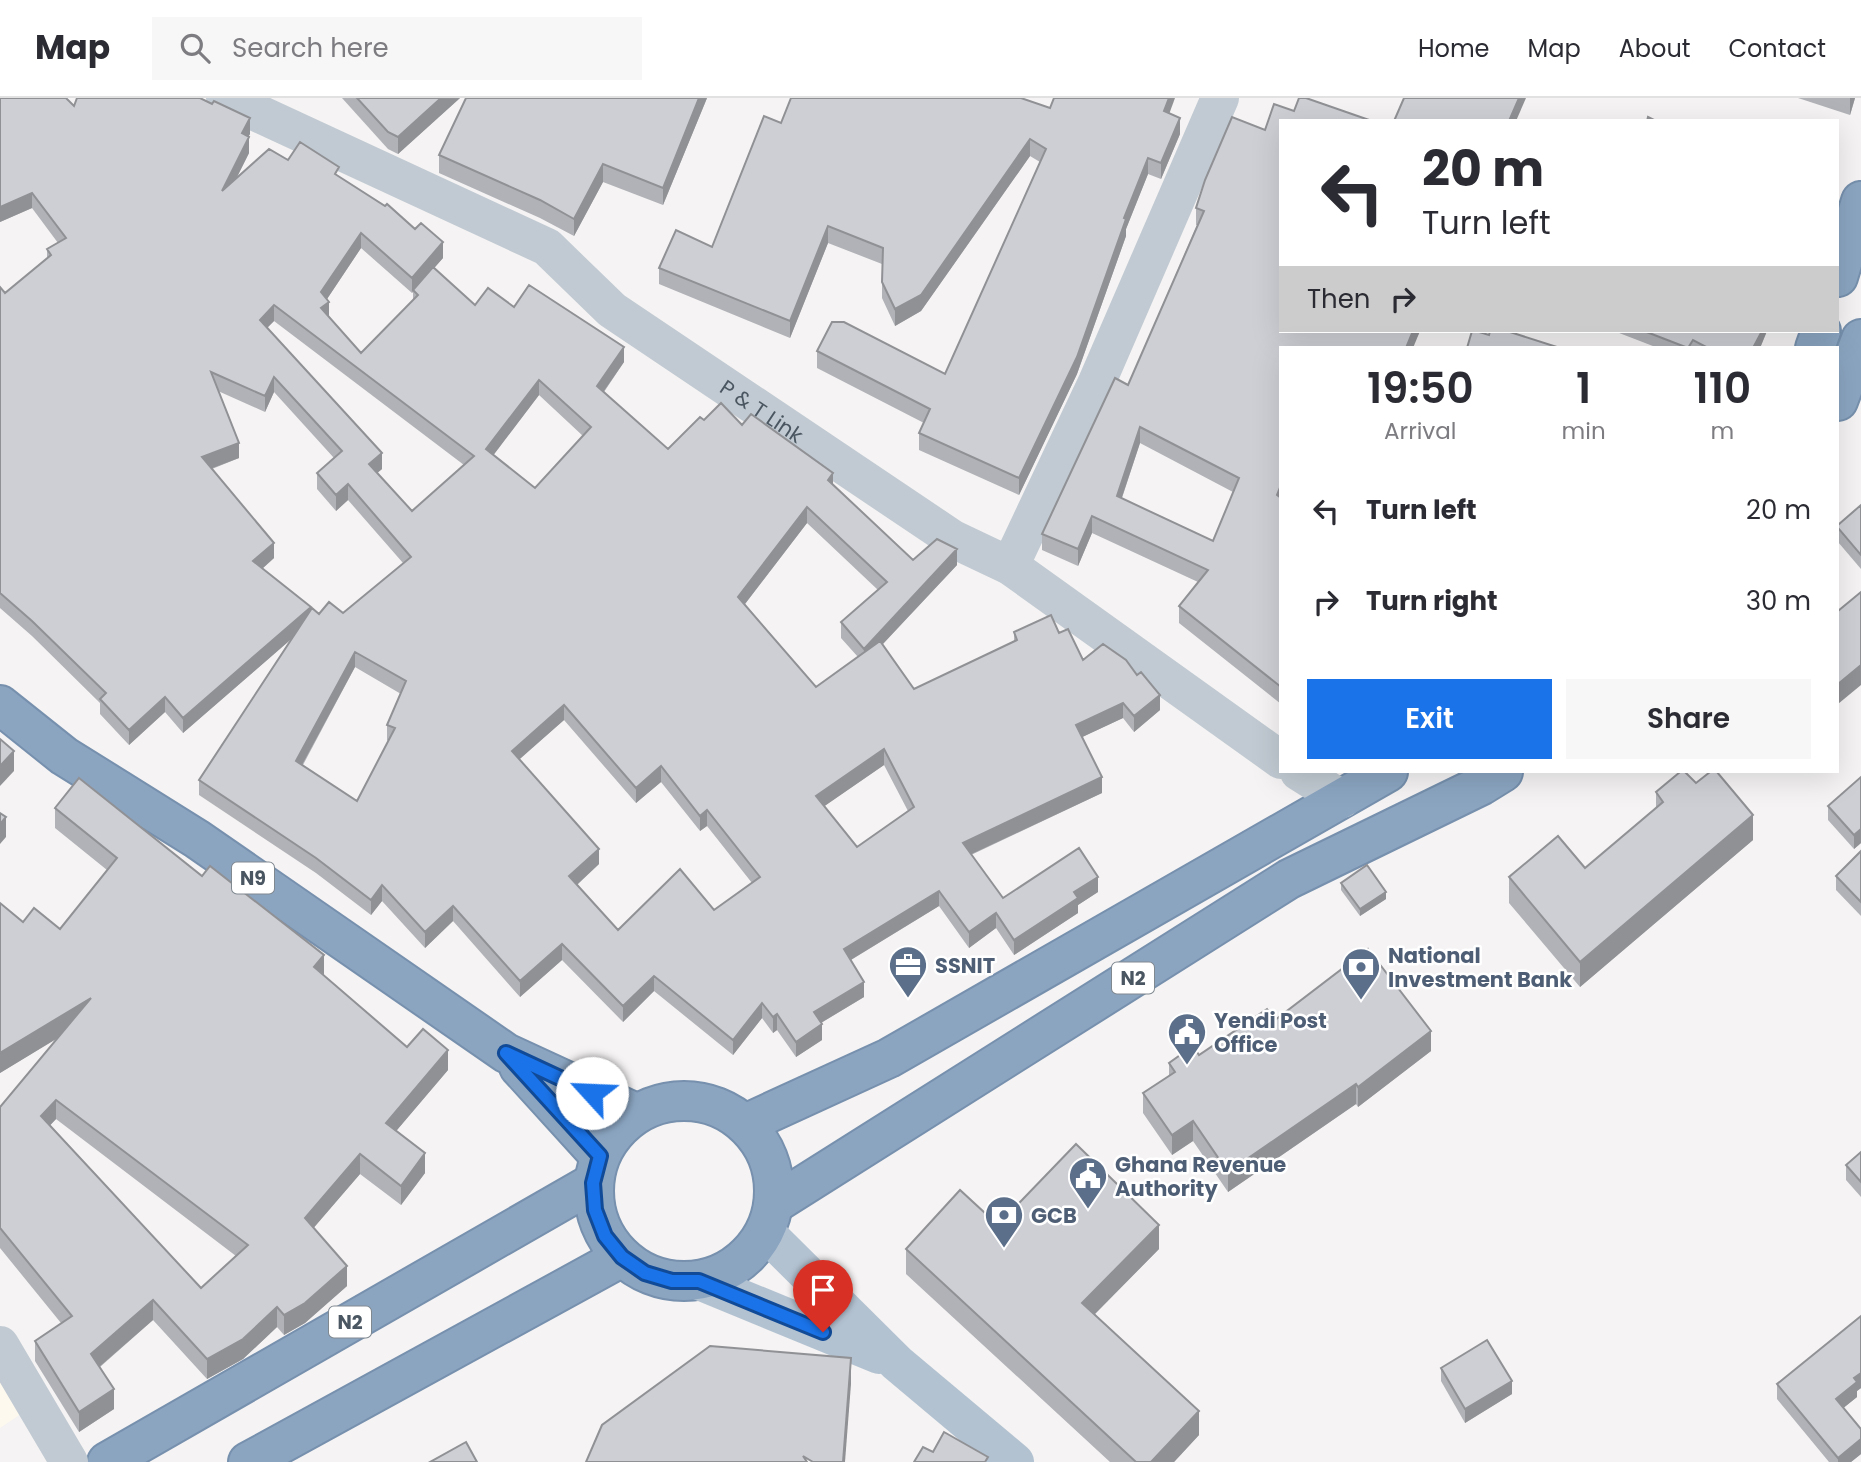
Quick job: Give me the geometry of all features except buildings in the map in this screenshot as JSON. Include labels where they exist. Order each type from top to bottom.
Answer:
[{"type":"highway","points":[[1839,274],[1861,201]]},
{"type":"highway","points":[[1839,398],[1861,339]]},
{"type":"highway","name":"N9","points":[[0,705],[64,756],[197,839],[506,1053],[636,1113]]},
{"type":"highway","name":"N2","points":[[745,1124],[888,1058],[1386,773]]},
{"type":"highway","name":"N2","points":[[769,1218],[1289,879],[1501,773]]},
{"type":"highway","name":"N9","points":[[506,1053],[596,1169]]},
{"type":"highway","points":[[692,1101],[720,1108],[745,1124],[763,1147],[773,1175],[769,1218],[749,1255],[726,1272],[699,1281],[672,1281],[645,1273],[622,1257],[605,1236],[595,1210],[596,1169],[614,1132],[636,1113],[663,1103],[692,1101]]},
{"type":"highway","name":"N2","points":[[107,1462],[596,1169]]},
{"type":"highway","points":[[248,1462],[622,1257]]},
{"type":"main road","points":[[769,1218],[897,1363],[1015,1462]]},
{"type":"main road","points":[[699,1281],[897,1363]]},
{"type":"street","name":"P & T Link","points":[[225,98],[547,247],[612,310],[953,539],[1010,566],[1279,759]]},
{"type":"street","points":[[1010,566],[1097,382],[1220,98]]},
{"type":"street","points":[[1301,773],[1342,799]]},
{"type":"street","points":[[0,1345],[69,1462]]},
{"type":"shaded area","points":[[0,1358],[27,1410],[0,1428]]},
{"type":"place","name":"SSNIT","points":[[908,999]]},
{"type":"place","name":"National Investment Bank","points":[[1361,1001]]},
{"type":"place","name":"Yendi Post Office","points":[[1187,1066]]},
{"type":"place","name":"Ghana Revenue Authority","points":[[1088,1210]]},
{"type":"place","name":"GCB","points":[[1004,1249]]},
{"type":"route","points":[[592,1093],[506,1053],[600,1156],[593,1183],[595,1210],[605,1236],[622,1257],[645,1273],[672,1281],[699,1281],[823,1332]]}]
